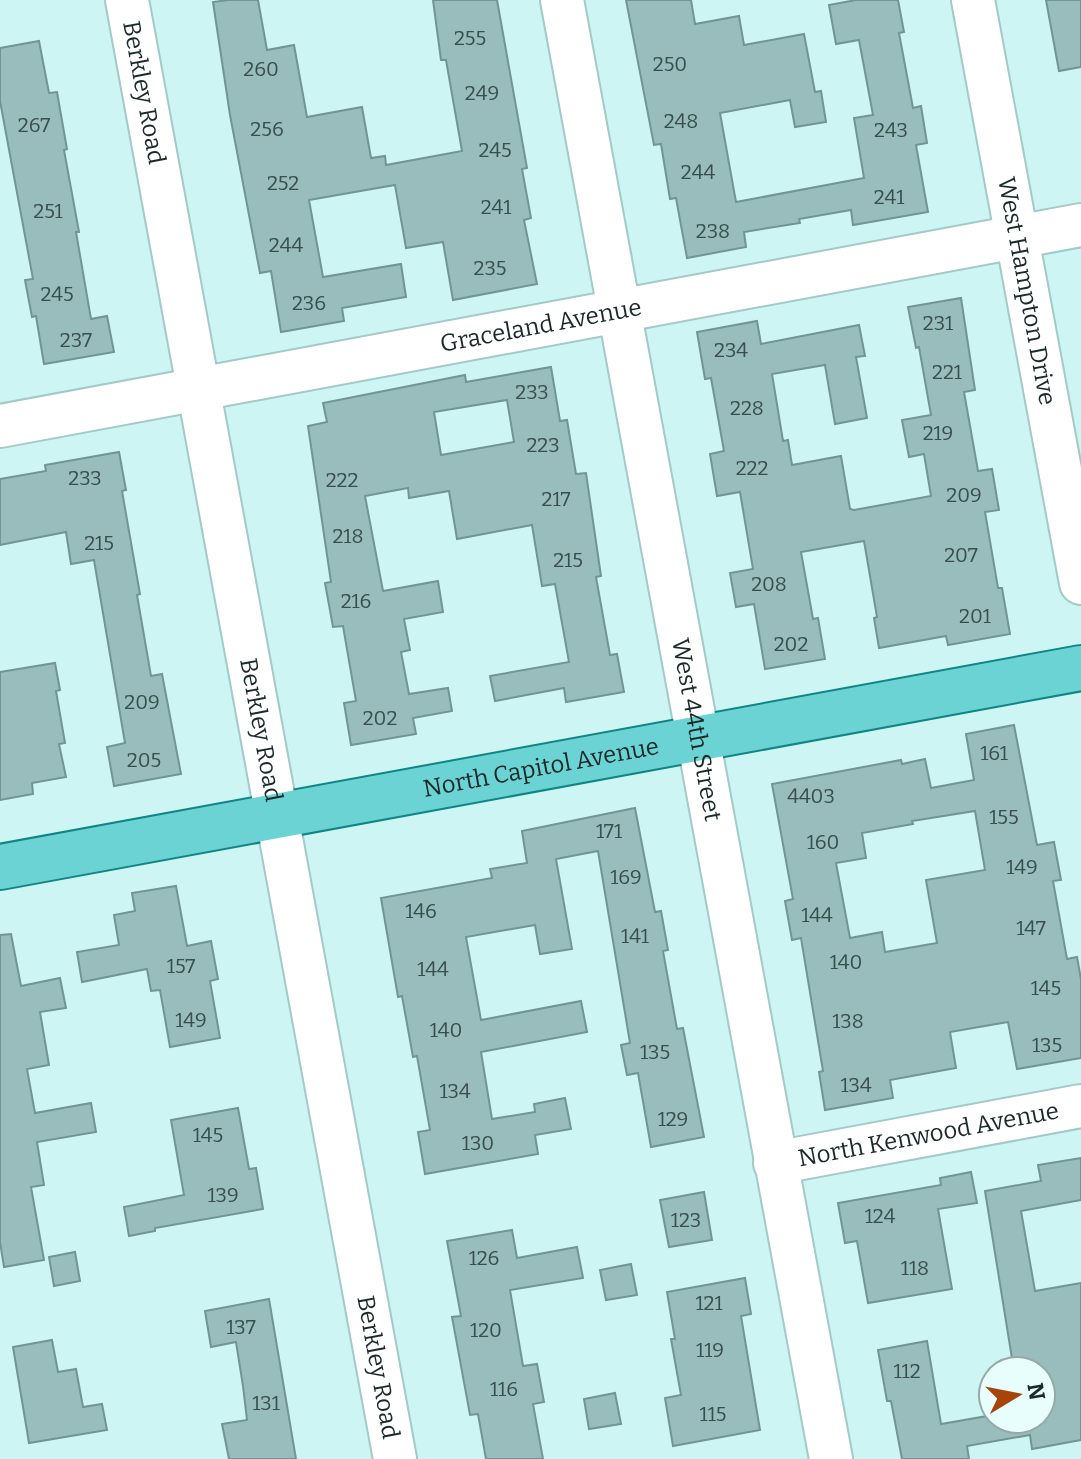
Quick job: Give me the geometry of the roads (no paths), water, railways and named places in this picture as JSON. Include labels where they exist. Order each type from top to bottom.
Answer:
[{"type":"main road","name":"North Capitol Avenue","points":[[0,867],[1081,668]]},
{"type":"street","name":"Berkley Road","points":[[127,0],[395,1459]]},
{"type":"street","name":"West 44th Street","points":[[562,0],[831,1459]]},
{"type":"street","name":"West Hampton Drive","points":[[973,0],[1081,583]]},
{"type":"street","name":"Graceland Avenue","points":[[0,426],[1081,225]]},
{"type":"street","name":"North Kenwood Avenue","points":[[775,1163],[1081,1106]]}]
